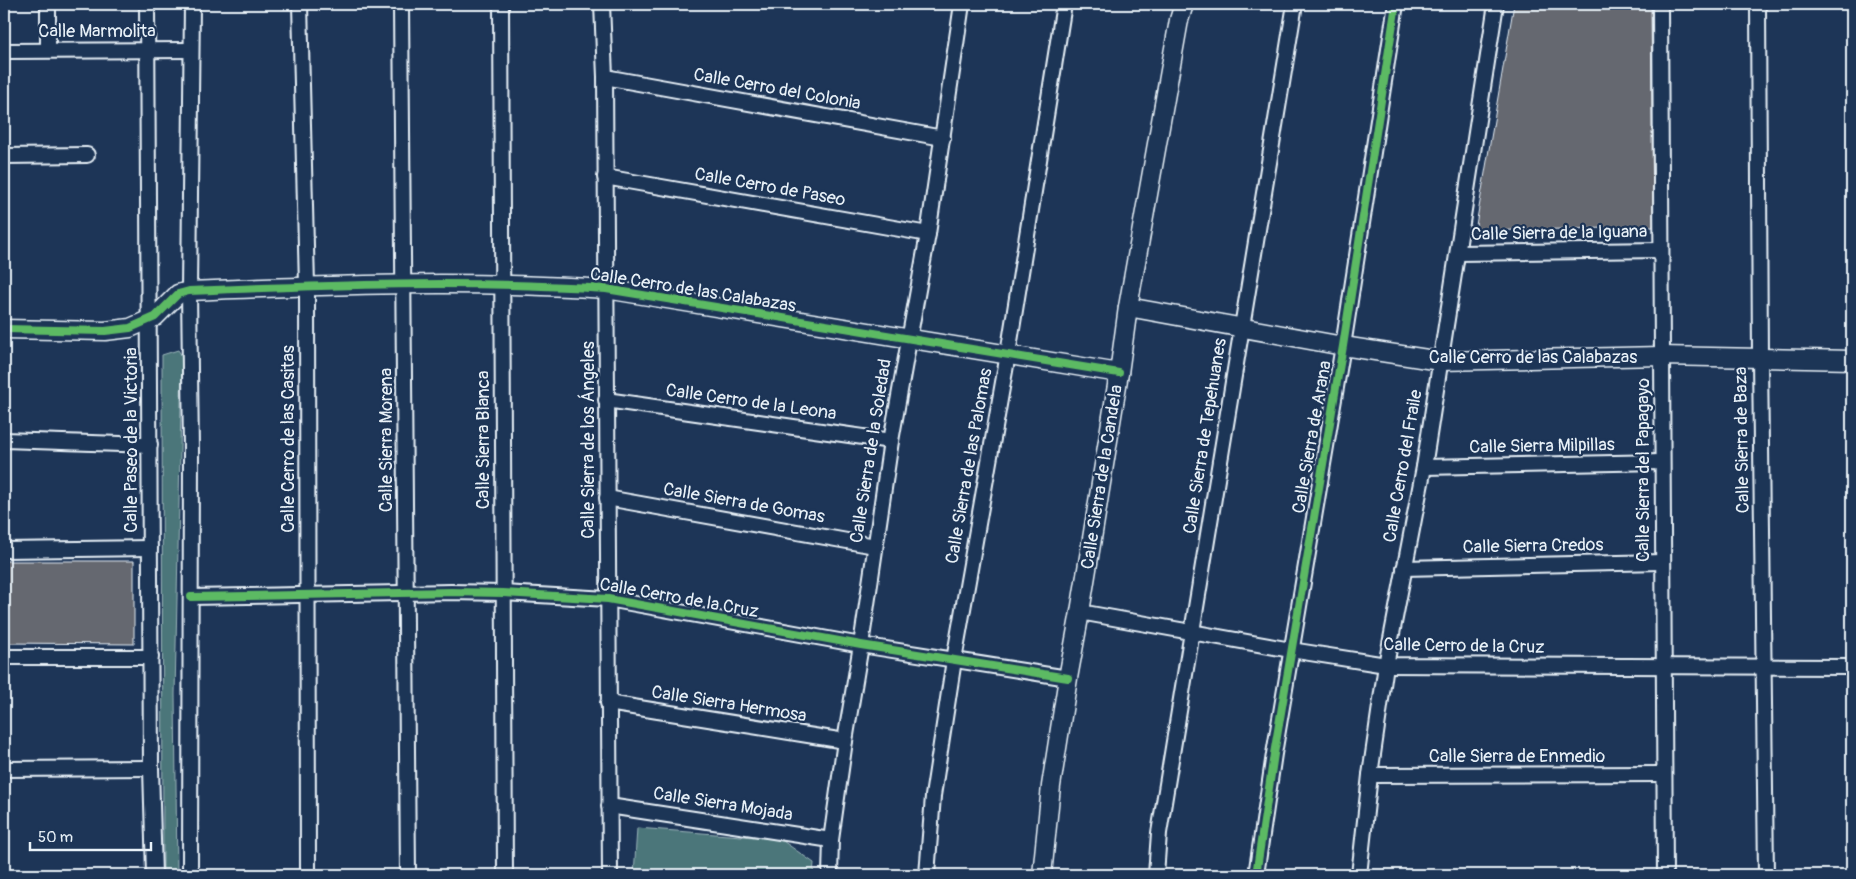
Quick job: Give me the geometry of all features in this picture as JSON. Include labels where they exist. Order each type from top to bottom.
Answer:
[{"type":"street","points":[[48,4],[48,50]]},
{"type":"street","name":"Calle Paseo de la Victoria","points":[[147,4],[154,875]]},
{"type":"street","points":[[190,875],[189,291],[192,4]]},
{"type":"street","name":"Calle Cerro de las Casitas","points":[[300,4],[306,286],[308,875]]},
{"type":"street","name":"Calle Sierra Morena","points":[[401,4],[408,875]]},
{"type":"street","name":"Calle Sierra Blanca","points":[[501,4],[505,875]]},
{"type":"street","name":"Calle Sierra de los Ángeles","points":[[602,4],[605,77],[610,875]]},
{"type":"street","name":"Calle Sierra de la Soledad","points":[[830,875],[831,840],[844,741],[861,645],[891,441],[928,234],[962,4]]},
{"type":"street","name":"Calle Sierra de las Palomas","points":[[926,875],[933,796],[954,660],[1008,354],[1064,4]]},
{"type":"street","name":"Calle Sierra de Tepehuanes","points":[[1156,875],[1159,833],[1295,4]]},
{"type":"street","name":"Calle Sierra de Arana","points":[[1256,875],[1272,764],[1343,346],[1396,4]]},
{"type":"street","name":"Calle Cerro del Fraile","points":[[1359,875],[1370,775],[1386,665],[1424,467],[1496,4]]},
{"type":"street","name":"Calle Sierra del Papagayo","points":[[1660,4],[1665,875]]},
{"type":"street","name":"Calle Sierra de Baza","points":[[1758,4],[1766,875]]},
{"type":"street","name":"Calle Sierra de la Candela","points":[[1042,875],[1051,786],[1068,678],[1119,374],[1128,307],[1180,9]]},
{"type":"street","name":"Calle Marmolita","points":[[4,50],[191,50]]},
{"type":"street","name":"Calle Cerro del Colonia","points":[[605,77],[943,138]]},
{"type":"street","points":[[4,156],[87,156]]},
{"type":"street","name":"Calle Cerro de Paseo","points":[[605,177],[928,234]]},
{"type":"street","name":"Calle Sierra de la Iguana","points":[[1458,254],[1660,250]]},
{"type":"street","name":"Calle Cerro de las Calabazas","points":[[149,321],[156,317],[178,294],[189,291],[306,286],[554,285],[606,289],[1008,354],[1119,374]]},
{"type":"street","name":"Calle Cerro de las Calabazas","points":[[1128,307],[1343,346],[1440,361],[1661,356],[1852,360]]},
{"type":"street","points":[[4,329],[104,331],[130,328],[149,321]]},
{"type":"street","name":"Calle Cerro de la Leona","points":[[606,400],[891,441]]},
{"type":"street","points":[[4,440],[150,445]]},
{"type":"street","name":"Calle Sierra Milpillas","points":[[1424,467],[1662,462]]},
{"type":"street","name":"Calle Sierra de Gomas","points":[[607,498],[875,546]]},
{"type":"street","points":[[4,550],[150,548]]},
{"type":"street","name":"Calle Sierra Credos","points":[[1404,568],[1662,562]]},
{"type":"street","name":"Calle Cerro de la Cruz","points":[[191,597],[503,593],[608,599],[861,645],[1068,678]]},
{"type":"street","name":"Calle Cerro de la Cruz","points":[[1080,612],[1386,665],[1852,667]]},
{"type":"street","points":[[4,658],[151,657]]},
{"type":"street","name":"Calle Sierra Hermosa","points":[[608,703],[844,741]]},
{"type":"street","points":[[4,769],[152,768]]},
{"type":"street","name":"Calle Sierra de Enmedio","points":[[1370,775],[1664,774]]},
{"type":"street","name":"Calle Sierra Mojada","points":[[610,806],[831,840]]},
{"type":"green space","points":[[178,350],[182,356],[175,694],[177,875],[163,875],[162,355]]},
{"type":"green space","points":[[637,828],[780,839],[814,863],[813,875],[634,875]]},
{"type":"building","points":[[1514,4],[1651,4],[1653,227],[1475,231]]},
{"type":"building","points":[[4,561],[134,561],[134,644],[4,643]]},
{"type":"cycle path","points":[[1256,875],[1274,754],[1343,346],[1396,4]]},
{"type":"cycle path","points":[[4,329],[105,331],[130,328],[155,317],[178,294],[189,291],[397,284],[554,286],[606,289],[1119,373]]},
{"type":"cycle path","points":[[191,597],[451,592],[608,599],[861,645],[1068,678]]}]
